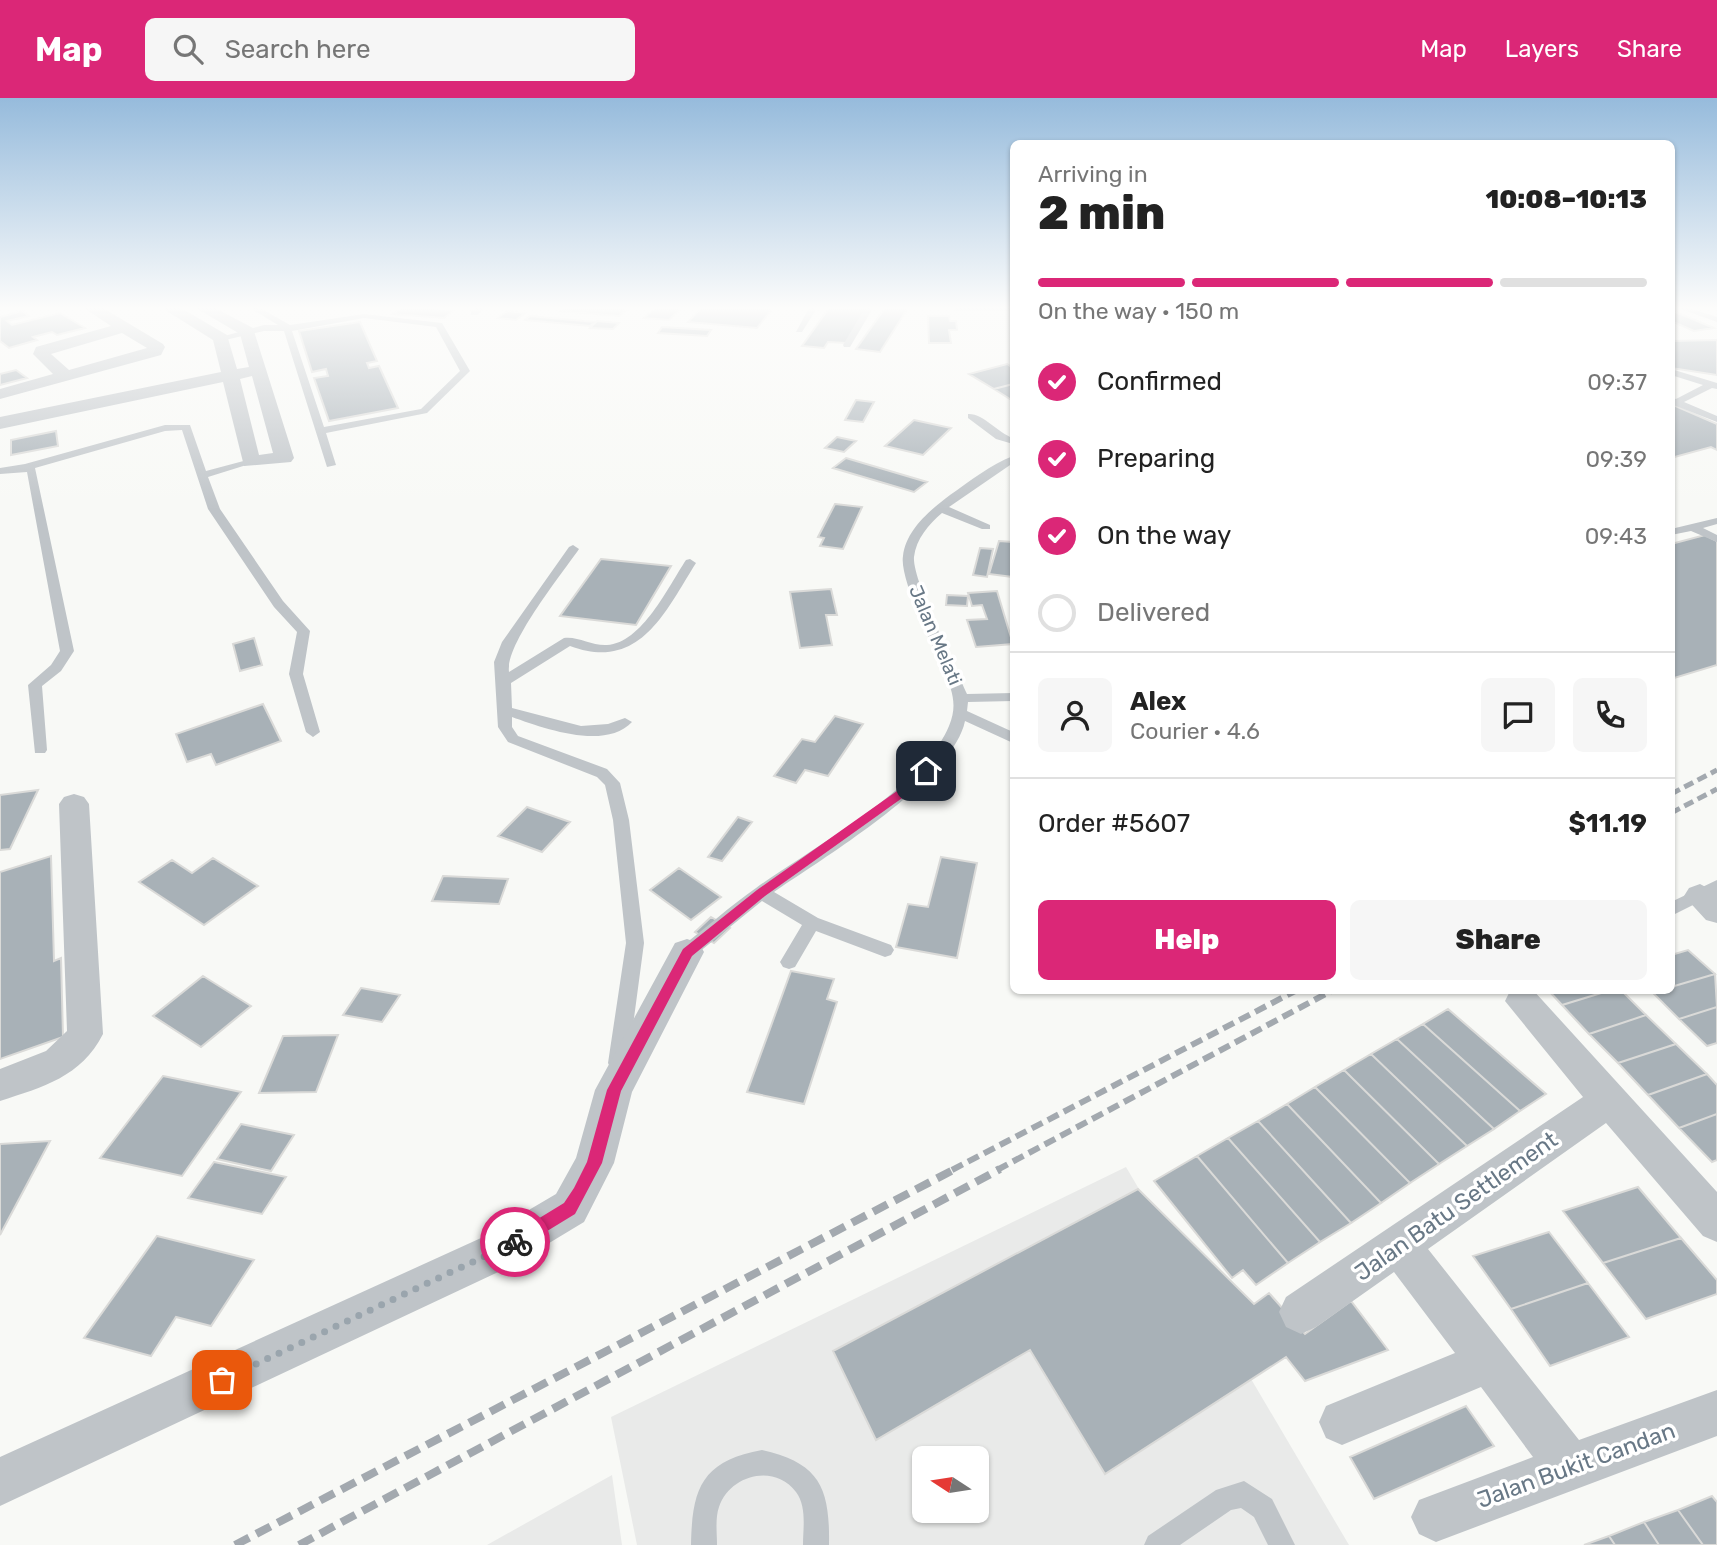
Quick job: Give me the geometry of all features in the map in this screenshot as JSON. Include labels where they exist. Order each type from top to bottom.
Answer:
[{"type":"street","points":[[0,394],[63,376]]},
{"type":"street","points":[[0,423],[227,376]]},
{"type":"street","points":[[230,376],[251,462],[256,464],[285,456],[261,376]]},
{"type":"street","points":[[0,1085],[48,1069],[74,1053],[85,1034],[74,804]]},
{"type":"street","points":[[0,1482],[486,1257],[550,1223],[570,1208],[588,1178],[614,1090],[687,952]]},
{"type":"street","points":[[1520,996],[1717,1222]]},
{"type":"street","name":"Jalan Batu Settlement","points":[[1301,1312],[1610,1099]]},
{"type":"street","points":[[1400,1246],[1570,1468]]},
{"type":"street","points":[[1342,1422],[1489,1361]]},
{"type":"street","name":"Jalan Bukit Candan","points":[[1436,1517],[1717,1413]]},
{"type":"lane","points":[[303,376],[331,466]]},
{"type":"lane","points":[[321,431],[424,411],[462,376]]},
{"type":"lane","points":[[1682,376],[1714,386]]},
{"type":"lane","points":[[1675,401],[1714,386]]},
{"type":"lane","points":[[1675,401],[1717,419]]},
{"type":"lane","points":[[971,416],[1000,437],[1010,441]]},
{"type":"lane","points":[[0,471],[26,467],[175,426],[186,427],[214,509],[278,604],[303,631],[296,674],[313,732]]},
{"type":"lane","name":"Jalan Melati","points":[[963,714],[962,698],[916,590],[908,560],[911,544],[924,523],[941,508],[1010,461]]},
{"type":"lane","points":[[202,475],[251,462]]},
{"type":"lane","points":[[26,467],[32,470],[67,651],[56,668],[35,685],[40,750]]},
{"type":"lane","points":[[941,508],[986,527]]},
{"type":"lane","points":[[1675,531],[1717,521]]},
{"type":"lane","points":[[1693,527],[1717,539]]},
{"type":"lane","points":[[573,549],[509,642],[501,662],[504,681],[503,710],[505,727],[513,739],[602,773],[612,783],[621,820],[635,943],[614,1090]]},
{"type":"lane","points":[[504,681],[569,640],[595,649],[627,645],[646,627],[690,563]]},
{"type":"lane","points":[[962,698],[1010,698]]},
{"type":"lane","points":[[503,710],[580,731],[608,732],[625,722]]},
{"type":"lane","points":[[687,952],[761,893],[901,794],[926,771],[963,714],[1010,737]]},
{"type":"lane","points":[[761,893],[812,923],[885,950]]},
{"type":"lane","points":[[1675,909],[1711,898]]},
{"type":"lane","points":[[789,962],[812,923]]},
{"type":"lane","points":[[704,1545],[707,1507],[719,1480],[738,1465],[760,1462],[786,1468],[811,1488],[819,1518],[816,1545]]},
{"type":"lane","points":[[1157,1545],[1225,1499],[1244,1494],[1263,1508],[1282,1545]]},
{"type":"shaded area","points":[[1126,1167],[1349,1545],[637,1545],[611,1417]]},
{"type":"shaded area","points":[[612,1475],[622,1545],[487,1545]]},
{"type":"building","points":[[0,376],[24,376],[27,378],[0,385]]},
{"type":"building","points":[[383,376],[398,408],[329,421],[314,378]]},
{"type":"building","points":[[972,376],[1010,376],[1010,385],[994,389]]},
{"type":"building","points":[[1010,385],[1010,399],[994,389]]},
{"type":"building","points":[[856,400],[874,402],[863,422],[845,420]]},
{"type":"building","points":[[1675,406],[1717,424],[1717,450],[1711,447],[1675,457]]},
{"type":"building","points":[[914,420],[951,428],[923,455],[885,446]]},
{"type":"building","points":[[56,431],[58,446],[11,455],[11,440]]},
{"type":"building","points":[[837,437],[856,441],[844,452],[825,448]]},
{"type":"building","points":[[846,458],[927,482],[914,492],[833,468]]},
{"type":"building","points":[[835,504],[862,507],[843,549],[820,546],[824,538],[818,537]]},
{"type":"building","points":[[1705,535],[1717,541],[1717,665],[1675,678],[1675,543]]},
{"type":"building","points":[[999,541],[1010,542],[1010,577],[989,574]]},
{"type":"building","points":[[980,548],[993,549],[987,577],[973,575]]},
{"type":"building","points":[[601,559],[671,566],[636,625],[560,616]]},
{"type":"building","points":[[831,589],[837,615],[826,615],[832,645],[800,648],[790,592]]},
{"type":"building","points":[[997,591],[1010,634],[1010,644],[976,647],[967,620],[987,619],[982,605],[972,606],[968,593]]},
{"type":"building","points":[[947,595],[968,596],[967,606],[946,605]]},
{"type":"building","points":[[254,638],[262,665],[240,671],[233,644]]},
{"type":"building","points":[[263,704],[281,741],[216,765],[211,754],[187,762],[176,734]]},
{"type":"building","points":[[835,716],[863,724],[828,776],[805,770],[796,783],[774,776],[802,739],[815,742]]},
{"type":"building","points":[[38,790],[10,849],[0,850],[0,795]]},
{"type":"building","points":[[527,807],[570,822],[542,852],[498,836]]},
{"type":"building","points":[[738,817],[752,822],[722,861],[708,857]]},
{"type":"building","points":[[51,856],[54,961],[61,958],[63,1037],[0,1059],[0,872]]},
{"type":"building","points":[[941,857],[977,863],[957,958],[896,947],[908,904],[928,907]]},
{"type":"building","points":[[213,858],[258,886],[204,925],[139,882],[172,860],[192,873]]},
{"type":"building","points":[[679,868],[721,897],[691,920],[650,890]]},
{"type":"building","points":[[443,876],[508,879],[499,904],[432,901]]},
{"type":"building","points":[[711,917],[730,928],[714,943],[695,932]]},
{"type":"building","points":[[1688,950],[1715,974],[1675,986],[1675,954]]},
{"type":"building","points":[[791,971],[834,979],[827,999],[837,1002],[804,1104],[747,1092]]},
{"type":"building","points":[[1715,974],[1717,1007],[1679,1019],[1654,994],[1675,994],[1675,986]]},
{"type":"building","points":[[203,976],[251,1006],[201,1047],[153,1016]]},
{"type":"building","points":[[361,988],[400,995],[382,1022],[343,1015]]},
{"type":"building","points":[[1552,994],[1598,994],[1562,1005]]},
{"type":"building","points":[[1598,994],[1625,994],[1646,1015],[1589,1034],[1562,1005]]},
{"type":"building","points":[[1717,1007],[1717,1043],[1707,1046],[1679,1019]]},
{"type":"building","points":[[1448,1009],[1546,1094],[1520,1111],[1423,1024]]},
{"type":"building","points":[[1646,1015],[1676,1044],[1618,1063],[1589,1034]]},
{"type":"building","points":[[1423,1024],[1520,1111],[1494,1129],[1397,1039]]},
{"type":"building","points":[[338,1035],[316,1092],[259,1093],[283,1036]]},
{"type":"building","points":[[1397,1039],[1494,1129],[1467,1146],[1371,1054]]},
{"type":"building","points":[[1676,1044],[1707,1074],[1648,1095],[1618,1063]]},
{"type":"building","points":[[1371,1054],[1467,1146],[1439,1164],[1344,1070]]},
{"type":"building","points":[[1344,1070],[1439,1164],[1410,1183],[1315,1087]]},
{"type":"building","points":[[1707,1074],[1717,1085],[1717,1114],[1679,1128],[1648,1095]]},
{"type":"building","points":[[163,1076],[241,1092],[182,1176],[100,1158]]},
{"type":"building","points":[[1315,1087],[1410,1183],[1381,1203],[1287,1104]]},
{"type":"building","points":[[1287,1104],[1381,1203],[1351,1223],[1258,1121]]},
{"type":"building","points":[[1717,1114],[1717,1160],[1712,1162],[1679,1128]]},
{"type":"building","points":[[1258,1121],[1351,1223],[1320,1242],[1228,1138]]},
{"type":"building","points":[[241,1124],[294,1135],[271,1171],[217,1159]]},
{"type":"building","points":[[1228,1138],[1320,1242],[1288,1263],[1197,1156]]},
{"type":"building","points":[[50,1141],[0,1235],[0,1144]]},
{"type":"building","points":[[1197,1156],[1288,1263],[1256,1285],[1243,1270],[1232,1278],[1154,1181]]},
{"type":"building","points":[[214,1162],[286,1177],[262,1214],[188,1198]]},
{"type":"building","points":[[1638,1187],[1681,1238],[1603,1263],[1563,1211]]},
{"type":"building","points":[[1138,1189],[1254,1304],[1269,1293],[1305,1334],[1351,1301],[1388,1350],[1305,1381],[1286,1357],[1105,1474],[1030,1350],[876,1440],[833,1351]]},
{"type":"building","points":[[1549,1232],[1588,1283],[1511,1309],[1473,1256]]},
{"type":"building","points":[[157,1236],[254,1260],[211,1326],[176,1317],[151,1356],[84,1338]]},
{"type":"building","points":[[1681,1238],[1717,1280],[1717,1294],[1646,1319],[1603,1263]]},
{"type":"building","points":[[1588,1283],[1629,1337],[1550,1366],[1511,1309]]},
{"type":"building","points":[[1466,1406],[1494,1446],[1374,1499],[1350,1457]]},
{"type":"building","points":[[1712,1496],[1717,1502],[1717,1545],[1703,1545],[1678,1510]]},
{"type":"building","points":[[1678,1510],[1703,1545],[1659,1545],[1644,1522]]},
{"type":"building","points":[[1644,1522],[1659,1545],[1615,1545],[1609,1536]]},
{"type":"building","points":[[1609,1536],[1615,1545],[1584,1545]]},
{"type":"railway","points":[[1675,792],[1717,770]]},
{"type":"railway","points":[[1675,811],[1717,789]]},
{"type":"railway","points":[[952,1170],[1289,994]]},
{"type":"railway","points":[[997,1170],[1326,994]]},
{"type":"railway","points":[[235,1545],[955,1169]]},
{"type":"railway","points":[[299,1545],[1000,1169]]},
{"type":"way so far","points":[[222,1380],[515,1242]]},
{"type":"route","points":[[515,1242],[550,1223],[570,1208],[580,1193],[594,1163],[614,1090],[687,952],[761,893],[901,794],[926,771]]}]
